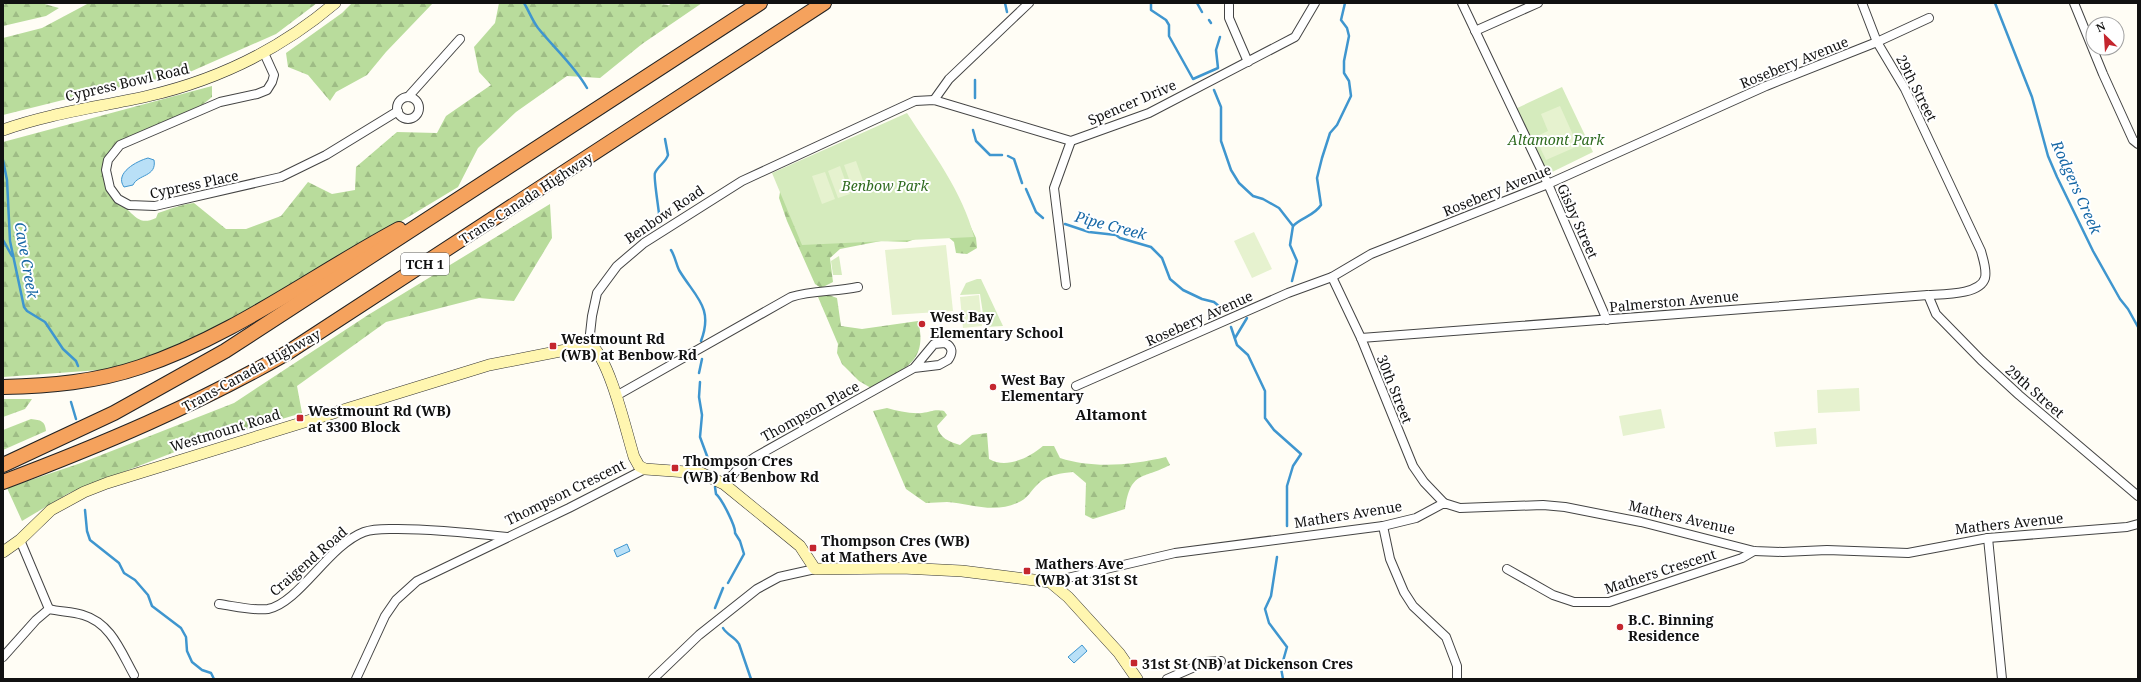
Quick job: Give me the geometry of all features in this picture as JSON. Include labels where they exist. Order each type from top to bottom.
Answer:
[{"type":"highway","name":"Trans-Canada Highway","points":[[3,465],[97,422],[196,369],[269,324],[760,3]]},
{"type":"highway","name":"Trans-Canada Highway","points":[[3,482],[154,422],[228,385],[286,353],[824,3]]},
{"type":"highway","points":[[3,387],[82,381],[139,368],[171,356],[232,325],[397,230],[478,188]]},
{"type":"street","name":"Cypress Bowl Road","points":[[3,130],[66,112],[177,88],[240,65],[264,53],[307,26],[335,3]]},
{"type":"street","points":[[1029,3],[949,79],[934,100],[1071,141],[1054,188],[1066,285]]},
{"type":"street","name":"Spencer Drive","points":[[1071,141],[1149,113],[1295,37],[1315,3]]},
{"type":"street","name":"Gisby Street","points":[[1462,3],[1548,184],[1608,320]]},
{"type":"street","points":[[1475,31],[1538,3]]},
{"type":"street","name":"29th Street","points":[[1862,3],[1877,42],[1904,88],[1981,251],[1985,265],[1985,280]]},
{"type":"street","points":[[2074,3],[2103,74],[2136,142]]},
{"type":"street","points":[[1229,5],[1229,18],[1248,62]]},
{"type":"street","name":"Rosebery Avenue","points":[[1076,386],[1288,293],[1332,277],[1371,254],[1548,184],[1766,86],[1877,42],[1929,18]]},
{"type":"street","name":"Cypress Place","points":[[264,53],[274,75],[270,86],[263,92],[220,102],[120,145],[108,160],[106,170],[110,188],[118,199],[130,205],[155,206],[281,178],[326,155],[398,111],[400,101],[408,97],[460,39]]},
{"type":"street","points":[[398,111],[406,118],[412,117],[417,113],[418,107],[416,101],[408,97]]},
{"type":"street","name":"Benbow Road","points":[[591,344],[592,316],[597,293],[617,266],[644,243],[742,181],[915,101],[934,100]]},
{"type":"street","name":"30th Street","points":[[1332,277],[1361,338],[1374,374],[1413,466],[1424,482],[1444,503]]},
{"type":"street","name":"Palmerston Avenue","points":[[1361,338],[1928,295],[1971,291],[1985,280]]},
{"type":"street","points":[[616,396],[791,297],[858,288]]},
{"type":"street","name":"29th Street","points":[[1928,295],[1936,314],[1981,360],[2138,496]]},
{"type":"street","points":[[591,344],[599,352],[616,396],[634,457],[639,466],[645,469]]},
{"type":"street","name":"Westmount Road","points":[[3,552],[20,540],[51,510],[84,492],[107,483],[489,365],[591,344]]},
{"type":"street","name":"Thompson Place","points":[[724,484],[729,477],[751,459],[914,368]]},
{"type":"street","name":"Thompson Crescent","points":[[356,679],[385,616],[404,591],[417,581],[434,571],[508,537],[645,469],[700,473],[724,484],[800,546],[815,569]]},
{"type":"street","name":"Mathers Avenue","points":[[653,679],[699,635],[757,590],[779,577],[815,569],[902,568],[962,571],[1050,582],[1175,553],[1382,526],[1416,518],[1444,503],[1460,508],[1542,506],[1565,507],[1641,522],[1754,551],[1783,552],[1827,550],[1908,553],[1988,538],[2127,527],[2138,524]]},
{"type":"street","points":[[1382,526],[1390,559],[1404,592],[1412,606],[1446,637],[1458,666],[1456,679]]},
{"type":"street","name":"Craigend Road","points":[[219,604],[260,609],[274,607],[291,596],[344,542],[367,531],[421,529],[508,537]]},
{"type":"street","points":[[1988,538],[2002,679]]},
{"type":"street","points":[[20,540],[49,609]]},
{"type":"street","name":"Mathers Crescent","points":[[1507,569],[1553,595],[1574,602],[1609,602],[1742,558],[1754,551]]},
{"type":"street","points":[[1050,582],[1068,597],[1119,653],[1137,679]]},
{"type":"street","points":[[3,657],[36,620],[49,609],[81,614],[102,624],[115,641],[134,675]]},
{"type":"street","points":[[1167,679],[1206,662],[1221,661]]},
{"type":"green space","points":[[5,3],[41,3],[59,8],[46,16],[3,26],[3,8]]},
{"type":"green space","points":[[89,3],[317,3],[276,34],[183,75],[95,92],[3,115],[3,38],[42,28]]},
{"type":"green space","points":[[352,3],[433,3],[386,52],[367,75],[336,92],[330,101],[308,75],[288,67],[286,53],[342,13]]},
{"type":"green space","points":[[499,3],[651,3],[669,5],[672,3],[702,3],[642,44],[600,78],[567,76],[516,112],[478,148],[458,187],[264,304],[181,346],[113,369],[3,377],[3,142],[212,86],[212,97],[202,105],[136,134],[102,169],[103,178],[108,192],[113,200],[141,220],[148,221],[156,218],[158,213],[194,203],[226,229],[246,229],[281,216],[308,182],[332,194],[355,190],[356,167],[397,132],[437,133],[446,116],[491,85],[479,72],[474,47],[495,23]]},
{"type":"green space","name":"Altamont Park","points":[[1562,87],[1593,152],[1544,176],[1513,110]]},
{"type":"green space","points":[[1560,106],[1578,146],[1546,160],[1535,137],[1548,131],[1541,114]]},
{"type":"green space","name":"Benbow Park","points":[[907,113],[955,188],[969,220],[974,237],[802,245],[772,173]]},
{"type":"green space","points":[[856,161],[866,189],[854,193],[844,165]]},
{"type":"green space","points":[[840,166],[850,194],[838,198],[828,171]]},
{"type":"green space","points":[[825,172],[835,199],[822,204],[812,176]]},
{"type":"green space","points":[[781,186],[967,219],[976,238],[977,248],[967,254],[956,253],[954,242],[940,230],[907,242],[881,241],[840,249],[830,258],[833,282],[821,288],[815,284],[787,221],[779,198]]},
{"type":"green space","points":[[550,204],[552,238],[514,301],[479,298],[386,322],[297,386],[302,413],[185,448],[69,493],[22,521],[7,488],[81,463],[234,403],[368,315]]},
{"type":"green space","points":[[1254,232],[1272,269],[1252,278],[1234,241]]},
{"type":"green space","points":[[946,245],[953,311],[892,315],[885,250]]},
{"type":"green space","points":[[839,256],[842,275],[833,275],[831,261]]},
{"type":"green space","points":[[981,279],[1003,326],[985,327],[980,294],[960,295],[966,283]]},
{"type":"green space","points":[[826,294],[837,298],[841,326],[862,329],[918,321],[920,347],[910,364],[893,376],[871,388],[859,381],[842,364],[837,353],[838,344],[818,297]]},
{"type":"green space","points":[[979,295],[982,326],[963,328],[960,297]]},
{"type":"green space","points":[[1859,388],[1860,411],[1818,413],[1817,390]]},
{"type":"green space","points":[[3,399],[32,399],[25,409],[3,417]]},
{"type":"green space","points":[[887,408],[913,413],[922,413],[935,410],[944,411],[947,415],[937,426],[940,434],[949,441],[960,445],[972,435],[987,433],[989,459],[996,462],[1003,463],[1017,461],[1043,446],[1054,446],[1060,458],[1086,464],[1126,464],[1166,457],[1170,465],[1145,475],[1134,482],[1125,509],[1093,519],[1085,515],[1086,483],[1073,472],[1050,476],[1042,480],[1027,497],[1021,501],[999,508],[947,502],[926,503],[906,489],[873,411]]},
{"type":"green space","points":[[1661,409],[1665,428],[1623,436],[1619,416]]},
{"type":"green space","points":[[31,419],[42,422],[45,425],[46,431],[3,450],[3,430]]},
{"type":"green space","points":[[1816,428],[1817,444],[1776,447],[1774,432]]},
{"type":"water","points":[[148,158],[154,160],[153,170],[135,181],[133,185],[124,187],[122,177],[124,172],[138,162]]},
{"type":"water","points":[[627,544],[630,551],[617,557],[614,550]]},
{"type":"water","points":[[1082,645],[1087,651],[1074,663],[1068,657]]},
{"type":"waterway","points":[[524,3],[538,28],[570,64],[587,88]]},
{"type":"waterway","name":"Pipe Creek","points":[[1005,3],[1007,12]]},
{"type":"waterway","points":[[1151,3],[1151,10],[1166,20],[1169,25],[1169,36],[1193,79],[1218,68],[1216,50],[1220,37]]},
{"type":"waterway","name":"Pipe Creek","points":[[1197,3],[1202,12]]},
{"type":"waterway","name":"Pipe Creek","points":[[1293,226],[1300,220],[1315,212],[1321,205],[1317,178],[1322,158],[1330,133],[1337,125],[1351,96],[1349,81],[1344,73],[1344,61],[1349,36],[1347,28],[1341,20],[1345,3]]},
{"type":"waterway","name":"Rodgers Creek","points":[[1995,3],[2032,97],[2048,156],[2057,177],[2093,251],[2120,299],[2128,309],[2138,327]]},
{"type":"waterway","name":"Pipe Creek","points":[[975,80],[975,98]]},
{"type":"waterway","name":"Pipe Creek","points":[[1214,90],[1221,107],[1221,141],[1231,170],[1239,183],[1253,196],[1263,199],[1279,208],[1293,226],[1290,245],[1297,261],[1292,281]]},
{"type":"waterway","name":"Pipe Creek","points":[[973,130],[976,141],[990,155],[1002,155]]},
{"type":"waterway","points":[[660,224],[655,173],[666,160],[668,155],[665,139]]},
{"type":"waterway","name":"Pipe Creek","points":[[1008,156],[1014,159],[1022,183]]},
{"type":"waterway","name":"Cave Creek","points":[[3,160],[7,180],[10,241],[24,307],[27,311],[45,322],[63,349],[76,361],[78,366]]},
{"type":"waterway","name":"Pipe Creek","points":[[1026,189],[1036,212],[1043,218]]},
{"type":"waterway","name":"Pipe Creek","points":[[1065,224],[1089,232],[1116,235],[1120,238],[1151,247],[1162,258],[1170,279],[1183,290],[1202,299],[1214,302],[1220,307]]},
{"type":"waterway","name":"Cave Creek","points":[[3,240],[12,256]]},
{"type":"waterway","points":[[671,250],[679,270],[701,303],[704,311],[705,319],[701,341]]},
{"type":"waterway","name":"Pipe Creek","points":[[1235,338],[1247,318]]},
{"type":"waterway","name":"Pipe Creek","points":[[1231,327],[1237,345],[1248,355],[1265,391],[1265,418],[1274,430],[1301,454],[1293,466],[1287,486],[1287,526]]},
{"type":"waterway","points":[[699,373],[702,359]]},
{"type":"waterway","points":[[700,382],[699,397],[702,415],[700,437],[710,464]]},
{"type":"waterway","name":"Cave Creek","points":[[71,402],[76,419]]},
{"type":"waterway","points":[[715,487],[716,494],[722,501],[728,513],[744,554],[728,583]]},
{"type":"waterway","name":"Cave Creek","points":[[85,510],[87,531],[90,540],[119,563],[124,573],[135,580],[148,595],[152,606],[181,628],[186,637],[187,651],[192,662],[202,670],[211,673],[214,679]]},
{"type":"waterway","name":"Pipe Creek","points":[[1277,557],[1271,596],[1265,609],[1269,623],[1287,647],[1281,668],[1283,679]]},
{"type":"waterway","points":[[715,608],[723,588]]},
{"type":"waterway","points":[[723,628],[739,644],[751,679]]},
{"type":"place","name":"West Bay Elementary School","points":[[922,324]]},
{"type":"place","name":"Westmount Rd (WB) at Benbow Rd","points":[[553,346]]},
{"type":"place","name":"West Bay Elementary","points":[[993,387]]},
{"type":"place","name":"Westmount Rd (WB) at 3300 Block","points":[[300,418]]},
{"type":"place","name":"Thompson Cres (WB) at Benbow Rd","points":[[675,468]]},
{"type":"place","name":"Thompson Cres (WB) at Mathers Ave","points":[[813,548]]},
{"type":"place","name":"Mathers Ave (WB) at 31st St","points":[[1027,571]]},
{"type":"place","name":"B.C. Binning Residence","points":[[1620,627]]},
{"type":"place","name":"31st St (NB) at Dickenson Cres","points":[[1134,663]]},
{"type":"district","name":"Altamont","points":[[1111,414]]}]
